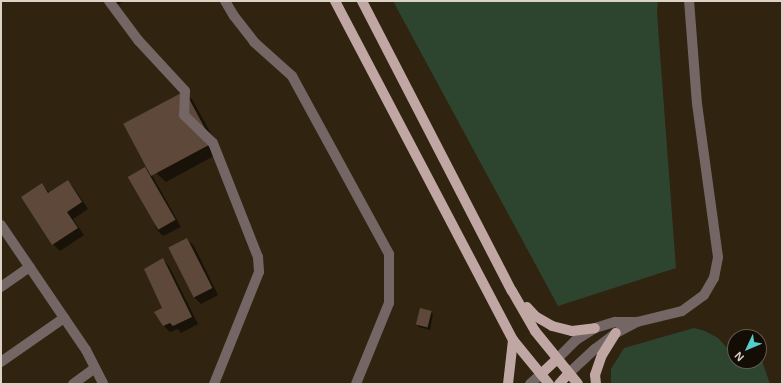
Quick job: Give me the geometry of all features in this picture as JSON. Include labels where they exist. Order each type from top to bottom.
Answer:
[{"type":"main road","points":[[335,1],[514,340],[549,384]]},
{"type":"main road","points":[[362,1],[512,291],[535,331],[568,374],[578,384]]},
{"type":"main road","points":[[512,291],[534,316],[552,326],[572,331],[595,328]]},
{"type":"main road","points":[[596,384],[595,375],[602,355],[616,333]]},
{"type":"main road","points":[[508,384],[514,340]]},
{"type":"main road","points":[[541,374],[557,359]]},
{"type":"main road","points":[[559,384],[568,374]]},
{"type":"lane","points":[[110,1],[138,40],[185,91],[184,115],[213,143],[258,257],[259,272],[214,384]]},
{"type":"lane","points":[[225,1],[234,16],[254,42],[292,76],[389,254],[389,303],[356,384]]},
{"type":"lane","points":[[568,374],[595,349],[616,333],[638,322],[682,311],[704,295],[714,278],[718,257],[697,104],[689,1]]},
{"type":"lane","points":[[1,225],[86,350],[103,384]]},
{"type":"lane","points":[[1,287],[30,267]]},
{"type":"lane","points":[[1,362],[64,318]]},
{"type":"lane","points":[[557,359],[576,340],[595,328],[615,322],[638,322]]},
{"type":"lane","points":[[73,384],[95,368]]},
{"type":"lane","points":[[530,384],[541,374]]},
{"type":"green space","points":[[393,1],[658,1],[657,13],[676,268],[558,306]]},
{"type":"green space","points":[[694,328],[705,331],[718,338],[727,348],[727,369],[765,369],[770,384],[611,384],[611,369],[624,348]]},
{"type":"building","points":[[185,91],[213,143],[151,176],[123,124]]},
{"type":"building","points":[[145,167],[176,220],[158,230],[128,177]]},
{"type":"building","points":[[68,180],[82,202],[67,212],[78,228],[52,245],[21,197],[42,183],[48,193]]},
{"type":"building","points":[[187,238],[212,288],[194,297],[168,248]]},
{"type":"building","points":[[163,258],[192,317],[173,326],[170,323],[163,326],[154,312],[162,308],[144,269]]},
{"type":"building","points":[[420,308],[432,311],[428,327],[416,324]]}]
